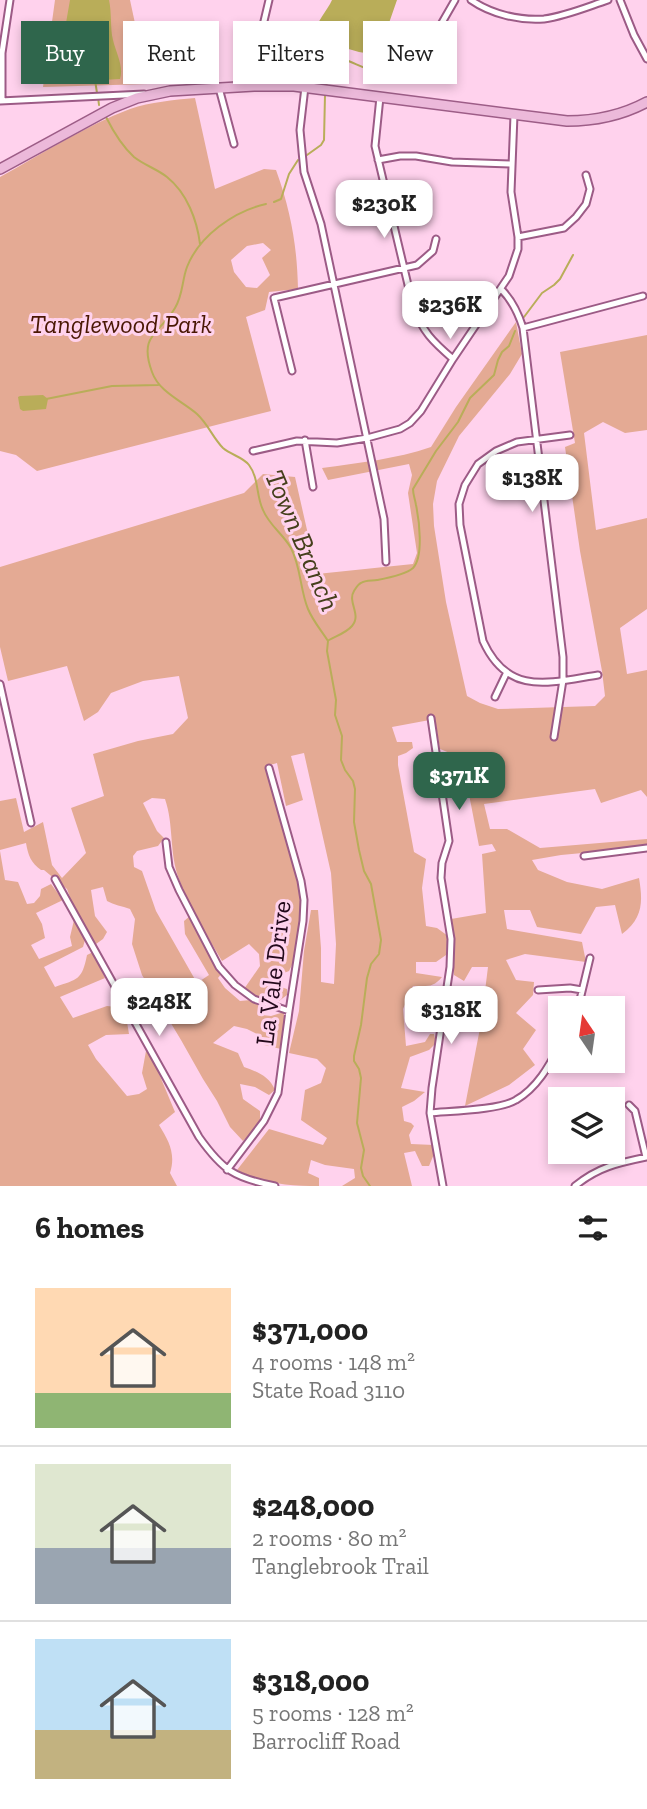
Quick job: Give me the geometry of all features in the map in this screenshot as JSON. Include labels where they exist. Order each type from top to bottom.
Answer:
[{"type":"main road","points":[[0,169],[112,108],[151,94],[254,86],[305,87],[566,121],[597,120],[625,113],[647,102]]},
{"type":"street","points":[[10,0],[2,53],[1,101],[151,94]]},
{"type":"street","points":[[254,86],[260,38],[269,0]]},
{"type":"street","points":[[443,21],[455,0]]},
{"type":"street","points":[[471,0],[496,12],[519,18],[544,19],[608,0]]},
{"type":"street","points":[[620,0],[647,59]]},
{"type":"street","points":[[305,87],[300,130],[301,155],[321,224],[384,519],[386,562]]},
{"type":"street","points":[[219,88],[234,144]]},
{"type":"street","points":[[380,97],[375,146],[418,320],[430,339],[453,359]]},
{"type":"street","points":[[253,451],[305,440],[337,443],[367,438],[400,429],[421,411],[501,289],[518,249],[519,237],[511,192],[514,115]]},
{"type":"street","points":[[378,160],[416,156],[452,162],[511,164]]},
{"type":"street","points":[[519,237],[564,228],[576,217],[586,204],[590,189],[586,175]]},
{"type":"street","points":[[292,371],[274,298],[417,265],[428,256],[436,239]]},
{"type":"street","points":[[501,289],[510,298],[523,328],[563,657],[563,680],[554,737]]},
{"type":"street","points":[[523,328],[643,296]]},
{"type":"street","points":[[570,435],[517,442],[496,451],[478,464],[465,485],[459,505],[460,525],[483,641],[490,657],[506,674],[531,683],[598,675]]},
{"type":"street","points":[[305,440],[313,487]]},
{"type":"street","points":[[495,697],[506,674]]},
{"type":"street","points":[[0,684],[31,823]]},
{"type":"street","points":[[431,718],[449,841],[442,863],[441,878],[451,939],[450,967],[430,1113],[443,1186]]},
{"type":"street","name":"La Vale Drive","points":[[227,1170],[264,1121],[278,1093],[303,921],[301,881],[269,768]]},
{"type":"street","points":[[166,842],[170,867],[178,890],[219,967],[235,985],[254,999],[289,1011]]},
{"type":"street","points":[[584,856],[647,848]]},
{"type":"street","points":[[55,879],[210,1153],[227,1170],[254,1182],[275,1186]]},
{"type":"street","points":[[581,996],[590,958]]},
{"type":"street","points":[[538,990],[582,990]]},
{"type":"street","points":[[430,1113],[484,1109],[514,1102],[533,1087],[548,1066]]},
{"type":"street","points":[[575,1186],[591,1174],[615,1163],[646,1157],[635,1111],[629,1105]]},
{"type":"green space","points":[[55,0],[130,0],[134,21],[123,21],[123,84],[148,84],[43,87],[43,84],[109,84],[109,21],[52,21]]},
{"type":"green space","name":"Tanglewood Park","points":[[195,98],[215,189],[264,169],[276,170],[286,200],[295,243],[298,289],[269,292],[265,310],[246,317],[271,411],[37,471],[16,455],[0,451],[0,177],[80,132],[130,109]],"holes":[[[263,243],[271,250],[262,258],[270,275],[257,288],[246,287],[234,272],[231,260],[247,246]]]},
{"type":"green space","points":[[516,322],[522,354],[510,374],[459,436],[437,481],[433,504],[446,602],[467,696],[498,709],[595,706],[605,696],[565,447],[575,443],[560,352],[647,335],[647,430],[625,433],[603,422],[584,433],[596,530],[647,518],[647,609],[620,628],[627,674],[647,670],[647,797],[641,790],[601,803],[595,789],[484,804],[490,829],[507,829],[540,848],[647,839],[647,847],[532,860],[538,870],[567,882],[602,889],[639,878],[641,895],[638,916],[622,934],[615,905],[596,907],[581,934],[537,927],[530,910],[504,910],[507,929],[582,942],[586,962],[525,954],[506,960],[516,980],[534,982],[533,995],[516,1013],[536,1030],[523,1049],[535,1065],[509,1085],[465,1106],[481,1023],[488,967],[472,967],[464,981],[454,975],[451,919],[486,913],[482,854],[496,851],[492,844],[479,846],[462,758],[440,749],[435,719],[392,727],[397,742],[412,742],[413,748],[398,756],[398,765],[414,852],[426,859],[422,888],[426,926],[437,928],[448,936],[446,955],[436,962],[416,962],[416,973],[442,977],[433,985],[413,986],[403,1009],[406,1046],[425,1042],[430,1034],[434,1034],[436,1043],[429,1050],[410,1057],[401,1088],[425,1092],[402,1107],[404,1121],[414,1126],[409,1135],[411,1144],[434,1145],[434,1154],[429,1166],[422,1166],[415,1151],[404,1153],[412,1186],[342,1186],[355,1178],[354,1169],[311,1160],[308,1173],[319,1178],[319,1186],[267,1181],[237,1170],[269,1129],[323,1145],[327,1138],[301,1120],[305,1090],[321,1083],[326,1068],[317,1059],[289,1053],[299,1011],[304,951],[311,910],[318,910],[321,982],[334,984],[336,944],[331,873],[304,753],[291,756],[303,800],[286,806],[277,763],[267,766],[296,869],[301,901],[293,963],[289,971],[269,977],[268,983],[287,989],[287,995],[279,1001],[257,996],[244,989],[260,966],[259,954],[249,944],[222,961],[199,921],[176,869],[165,799],[152,798],[143,803],[157,831],[164,838],[158,846],[137,851],[133,856],[134,867],[142,871],[156,911],[197,983],[209,975],[185,934],[184,921],[190,916],[222,973],[218,978],[225,988],[240,1001],[251,1000],[258,1005],[262,1015],[271,1016],[284,1012],[281,1049],[264,1045],[261,1036],[234,1026],[213,1043],[238,1053],[244,1067],[266,1078],[275,1090],[269,1095],[255,1087],[240,1084],[243,1099],[260,1111],[260,1124],[243,1141],[230,1127],[142,975],[132,944],[135,919],[130,909],[107,901],[103,887],[91,890],[95,916],[107,932],[96,944],[74,908],[67,889],[35,865],[26,843],[0,850],[0,801],[16,798],[24,832],[43,822],[52,865],[62,878],[86,853],[71,808],[104,796],[93,754],[173,734],[188,718],[179,676],[143,681],[111,693],[98,712],[84,721],[67,666],[8,681],[0,647],[0,567],[244,493],[263,474],[295,477],[317,574],[413,564],[417,553],[408,493],[412,475],[409,464],[328,480],[322,468],[391,458],[431,447]]},
{"type":"green space","points":[[0,851],[5,880],[18,882],[27,904],[34,903],[40,896],[41,889],[51,884],[63,900],[36,913],[45,938],[31,945],[39,959],[72,946],[70,937],[74,920],[85,940],[83,947],[44,967],[55,987],[78,977],[87,955],[93,952],[105,978],[60,997],[73,1018],[107,1006],[116,1007],[127,1022],[129,1034],[106,1035],[88,1045],[96,1059],[127,1096],[147,1089],[142,1073],[146,1051],[152,1057],[175,1112],[159,1125],[170,1148],[170,1173],[177,1186],[0,1186]]},
{"type":"shaded area","points":[[70,0],[109,0],[112,35],[121,69],[120,79],[109,80],[109,21],[66,21]]},
{"type":"shaded area","points":[[332,0],[397,0],[390,21],[363,21],[363,53],[349,49],[349,21],[319,21]]},
{"type":"shaded area","points":[[43,395],[48,399],[46,409],[20,409],[18,397]]},
{"type":"waterway","points":[[326,86],[330,69],[338,60],[343,59],[363,67]]},
{"type":"waterway","points":[[96,84],[97,93]]},
{"type":"waterway","points":[[307,155],[324,140],[325,95]]},
{"type":"waterway","points":[[98,97],[99,105]]},
{"type":"waterway","points":[[106,117],[130,153],[167,177],[180,191],[194,216],[200,244]]},
{"type":"waterway","points":[[274,202],[281,199],[289,174],[298,160]]},
{"type":"waterway","name":"Town Branch","points":[[266,204],[230,219],[200,245],[187,267],[178,303],[149,342],[148,359],[160,385],[197,414],[223,448],[249,465],[263,510],[291,548],[308,609],[328,641],[327,651],[336,700],[335,715],[342,736],[341,760],[355,789],[354,822],[364,871],[371,884],[381,940],[379,954],[371,964],[367,978],[354,1056],[361,1078],[357,1123],[364,1150],[361,1168],[370,1186]]},
{"type":"waterway","points":[[524,317],[542,293],[560,279],[573,255]]},
{"type":"waterway","points":[[329,640],[347,631],[355,622],[352,595],[359,584],[401,574],[413,568],[419,555],[420,538],[413,489],[458,422],[470,398],[494,375],[498,360],[509,346],[515,331]]},
{"type":"waterway","points":[[46,399],[112,386],[158,385]]}]
